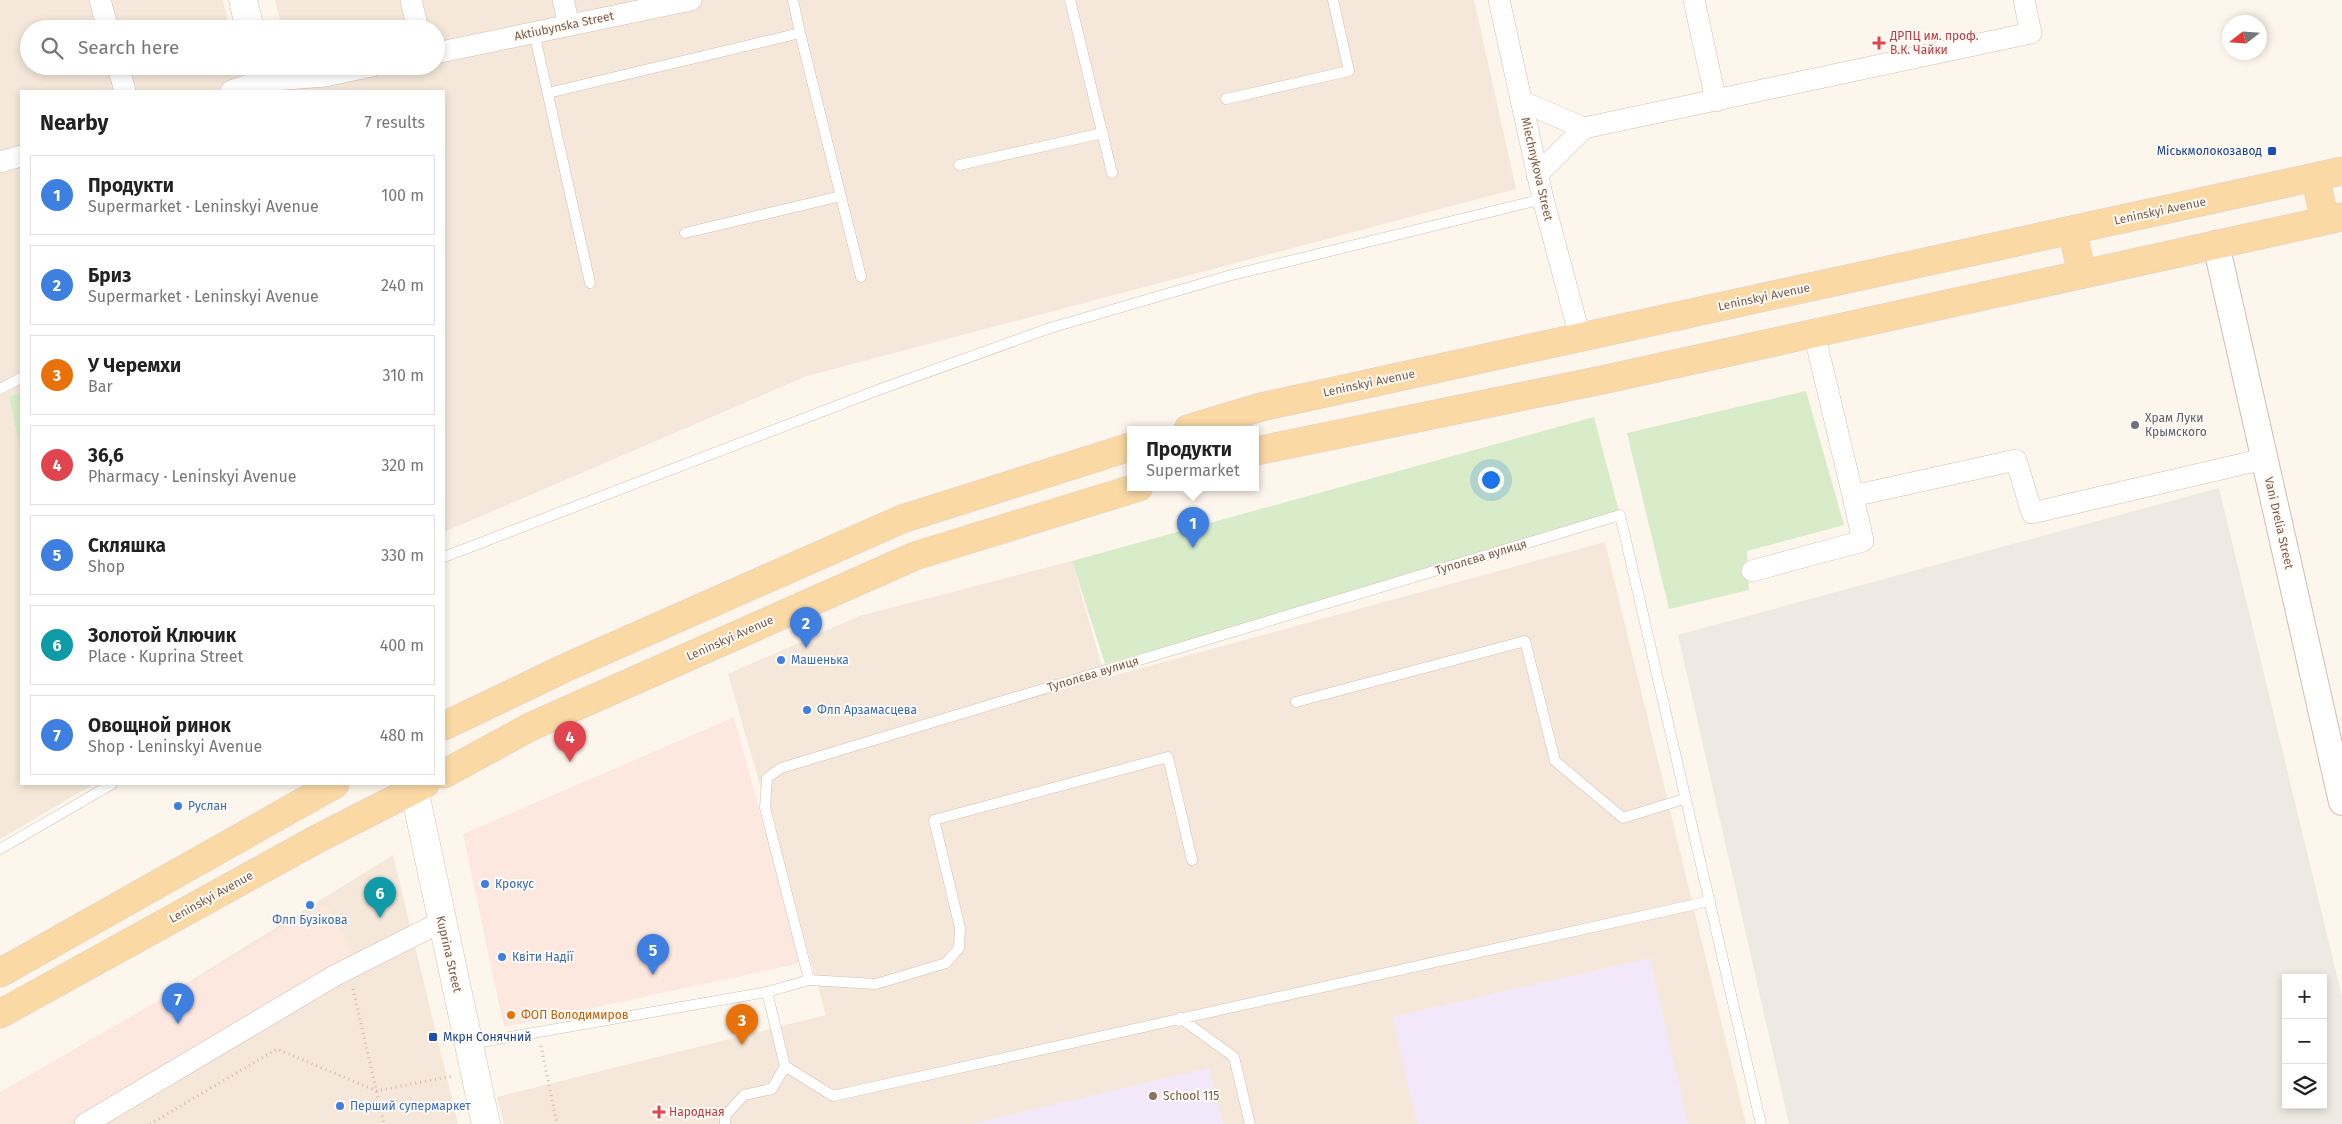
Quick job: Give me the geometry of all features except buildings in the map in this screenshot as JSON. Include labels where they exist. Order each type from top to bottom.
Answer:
[{"type":"main road","points":[[244,0],[248,20]]},
{"type":"main road","name":"Leninskyi Avenue","points":[[1198,426],[1261,406],[2342,171]]},
{"type":"main road","points":[[1259,450],[1271,446],[1602,380],[2333,218],[2315,177]]},
{"type":"main road","points":[[2072,230],[2082,274]]},
{"type":"main road","points":[[445,726],[567,667],[902,519],[1127,448]]},
{"type":"main road","name":"Leninskyi Avenue","points":[[445,773],[532,726],[915,556],[1127,491]]},
{"type":"main road","points":[[0,973],[333,785]]},
{"type":"main road","name":"Leninskyi Avenue","points":[[0,1014],[317,838],[417,786]]},
{"type":"main road","name":"Kuprina Street","points":[[417,786],[441,922],[470,1044],[486,1124]]},
{"type":"street","points":[[100,0],[106,20]]},
{"type":"street","points":[[412,0],[416,20]]},
{"type":"street","points":[[563,0],[569,24]]},
{"type":"street","name":"Aktiubynska Street","points":[[445,51],[691,0]]},
{"type":"street","name":"Miechnykova Street","points":[[1499,0],[1543,200],[1580,337]]},
{"type":"street","points":[[1694,0],[1716,101]]},
{"type":"street","points":[[1538,175],[1584,128],[2031,33],[2024,0]]},
{"type":"street","points":[[121,75],[125,90]]},
{"type":"street","points":[[234,90],[261,79],[330,75]]},
{"type":"street","points":[[1521,101],[1584,128]]},
{"type":"street","points":[[0,162],[20,156]]},
{"type":"street","name":"Vani Drelia Street","points":[[2216,244],[2342,802]]},
{"type":"street","points":[[1752,572],[1863,541],[1814,333]]},
{"type":"street","points":[[1853,496],[2016,460],[2032,513],[2264,459]]},
{"type":"street","points":[[84,1124],[348,969],[441,922]]},
{"type":"lane","points":[[793,0],[861,277]]},
{"type":"lane","points":[[1070,0],[1112,173]]},
{"type":"lane","points":[[1226,99],[1349,71],[1333,0]]},
{"type":"lane","points":[[534,32],[590,283]]},
{"type":"lane","points":[[548,93],[800,33]]},
{"type":"lane","points":[[959,165],[1103,133]]},
{"type":"lane","points":[[685,233],[841,196]]},
{"type":"lane","points":[[445,557],[878,390],[1050,328],[1228,276],[1543,200]]},
{"type":"lane","points":[[0,390],[20,379]]},
{"type":"lane","name":"Туполєва вулиця","points":[[809,980],[765,808],[767,778],[780,768],[1620,515],[1684,798]]},
{"type":"lane","points":[[1296,702],[1525,641],[1555,761],[1623,818],[1684,798],[1710,900],[1762,1124]]},
{"type":"lane","points":[[470,1044],[767,992],[809,980],[876,984],[946,963],[959,948],[960,928],[934,820],[1168,757],[1192,860]]},
{"type":"lane","points":[[0,849],[110,785]]},
{"type":"lane","points":[[785,1066],[833,1096],[1710,900]]},
{"type":"lane","points":[[725,1124],[724,1116],[744,1095],[772,1089],[785,1066],[767,992]]},
{"type":"lane","points":[[1180,1018],[1234,1057],[1250,1124]]},
{"type":"path","points":[[348,969],[384,1124]]},
{"type":"path","points":[[538,1033],[557,1124]]},
{"type":"path","points":[[150,1124],[277,1049],[377,1091],[475,1071]]},
{"type":"shaded area","points":[[0,0],[223,0],[228,20],[20,20],[20,75],[240,75],[244,90],[20,90],[20,785],[92,785],[0,839]]},
{"type":"shaded area","points":[[275,0],[1474,0],[1516,189],[807,376],[445,532],[445,90],[297,90],[293,75],[445,75],[445,20],[280,20]]},
{"type":"shaded area","points":[[2219,488],[2342,997],[2342,1124],[1789,1124],[1678,635]]},
{"type":"shaded area","points":[[1605,542],[1746,1124],[504,1124],[497,1097],[826,1015],[728,674],[859,616],[1072,561],[1105,678]]},
{"type":"shaded area","points":[[734,717],[801,963],[504,1027],[463,834]]},
{"type":"shaded area","points":[[393,855],[458,1124],[0,1124],[0,1099]]},
{"type":"shaded area","points":[[326,904],[356,957],[66,1124],[0,1124],[0,1092]]},
{"type":"shaded area","points":[[1650,958],[1688,1124],[1417,1124],[1392,1017]]},
{"type":"shaded area","name":"School 115","points":[[1209,1068],[1223,1124],[972,1124]]},
{"type":"green space","points":[[1806,391],[1844,525],[1747,551],[1749,590],[1669,609],[1627,433]]},
{"type":"green space","points":[[20,393],[20,447],[9,396]]},
{"type":"green space","points":[[1594,417],[1620,515],[1105,664],[1072,561]]},
{"type":"place","name":"ДРПЦ им. проф. В.К. Чайки","points":[[1879,43]]},
{"type":"place","name":"Міськмолокозавод","points":[[2272,151]]},
{"type":"place","name":"Храм Луки Крымского","points":[[2135,425]]},
{"type":"place","name":"Продукти","points":[[1193,548]]},
{"type":"place","name":"Бриз","points":[[806,648]]},
{"type":"place","name":"Машенька","points":[[781,660]]},
{"type":"place","name":"Флп Арзамасцева","points":[[807,710]]},
{"type":"place","name":"36,6","points":[[570,762]]},
{"type":"place","name":"Руслан","points":[[178,806]]},
{"type":"place","name":"Крокус","points":[[485,884]]},
{"type":"place","name":"Флп Бузікова","points":[[310,905]]},
{"type":"place","name":"Золотой Ключик","points":[[380,918]]},
{"type":"place","name":"Квіти Надії","points":[[502,957]]},
{"type":"place","name":"Скляшка","points":[[653,975]]},
{"type":"place","name":"ФОП Володимиров","points":[[511,1015]]},
{"type":"place","name":"Овощной ринок","points":[[178,1024]]},
{"type":"place","name":"Мкрн Сонячний","points":[[433,1037]]},
{"type":"place","name":"У Черемхи","points":[[742,1045]]},
{"type":"place","name":"School 115","points":[[1153,1096]]},
{"type":"place","name":"Перший супермаркет","points":[[340,1106]]},
{"type":"place","name":"Народная","points":[[659,1112]]}]
